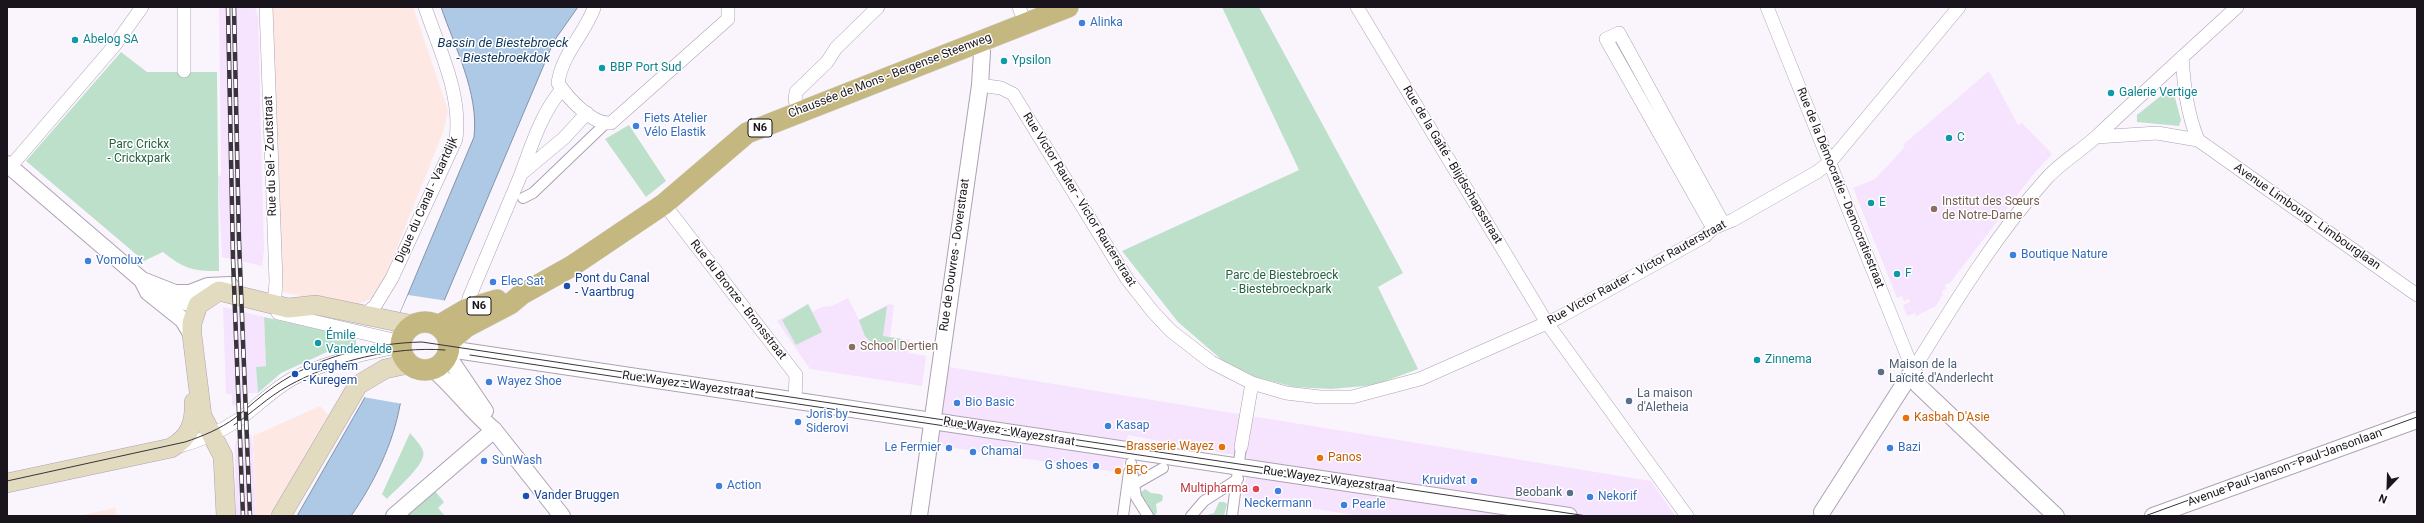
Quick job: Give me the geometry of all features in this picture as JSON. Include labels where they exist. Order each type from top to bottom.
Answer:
[{"type":"main road","name":"Chaussée de Mons - Bergense Steenweg","points":[[419,345],[466,328],[510,304],[522,294],[572,266],[664,204],[747,133],[979,41],[1022,15],[1068,7]]},
{"type":"main road","points":[[226,516],[223,456],[202,416],[198,387],[192,335],[194,313],[200,303],[219,291],[272,299],[288,308],[316,305],[363,316],[419,345]]},
{"type":"main road","name":"Chaussée de Mons - Bergense Steenweg","points":[[419,345],[467,310],[522,294]]},
{"type":"main road","name":"N6","points":[[281,516],[365,381],[419,345]]},
{"type":"main road","points":[[7,484],[171,448],[186,436],[193,426],[194,396],[198,387]]},
{"type":"street","points":[[142,7],[115,45],[9,165],[161,295],[187,304],[222,300],[419,345],[480,419],[494,430],[562,516]]},
{"type":"street","points":[[184,7],[184,71]]},
{"type":"street","name":"Rue du Sel - Zoutstraat","points":[[266,7],[272,299]]},
{"type":"street","name":"Digue du Canal - Vaartdijk","points":[[363,316],[375,306],[392,278],[456,139],[459,119],[456,100],[424,7]]},
{"type":"street","points":[[523,198],[533,193],[605,124],[611,123],[702,44],[728,19],[728,7]]},
{"type":"street","points":[[800,111],[795,100],[796,92],[827,62],[836,48],[878,7]]},
{"type":"street","name":"Rue de la Gaîté - Blijdschapsstraat","points":[[1357,7],[1547,323],[1687,516]]},
{"type":"street","name":"Rue de la Démocratie - Democratiestraat","points":[[1767,7],[1913,370]]},
{"type":"street","points":[[1821,514],[1985,256],[2046,179],[2077,151],[2096,137],[2237,7]]},
{"type":"street","points":[[594,8],[590,20],[577,36],[559,72],[558,83],[562,89],[587,113],[605,124]]},
{"type":"street","name":"Rue Victor Rauter - Victor Rauterstraat","points":[[980,85],[1001,88],[1013,94],[1127,279],[1153,312],[1193,350],[1231,374],[1252,383],[1286,393],[1320,398],[1352,398],[1420,379],[1547,323],[1817,172],[1830,162],[1954,10]]},
{"type":"street","points":[[1619,33],[1718,226],[1606,40],[1619,33]]},
{"type":"street","name":"Rue de Douvres - Doverstraat","points":[[919,516],[980,85],[982,52],[979,41]]},
{"type":"street","points":[[2182,57],[2184,85],[2190,122],[2198,140]]},
{"type":"street","points":[[467,310],[469,298],[548,105],[562,89]]},
{"type":"street","points":[[521,174],[564,138],[587,113]]},
{"type":"street","name":"Avenue Limbourg - Limbourglaan","points":[[2096,137],[2157,133],[2198,140],[2417,295]]},
{"type":"street","name":"Rue du Bronze - Bronsstraat","points":[[664,204],[796,374],[795,400]]},
{"type":"street","points":[[142,280],[176,293],[190,293],[208,286],[221,284],[272,299]]},
{"type":"street","points":[[142,280],[148,292],[183,320],[192,335]]},
{"type":"street","points":[[171,448],[211,435],[239,419],[271,393],[292,379],[328,364],[419,345]]},
{"type":"street","name":"Rue Wayez - Wayezstraat","points":[[419,345],[932,421],[1238,473],[1569,516]]},
{"type":"street","points":[[1913,370],[1918,385],[2056,516]]},
{"type":"street","points":[[1232,516],[1241,447],[1252,383]]},
{"type":"street","name":"Avenue Paul Janson - Paul Jansonlaan","points":[[2153,516],[2417,420]]},
{"type":"street","points":[[394,516],[494,430]]},
{"type":"street","points":[[1123,516],[1131,462],[1136,497],[1148,516]]},
{"type":"street","points":[[1134,484],[1163,468]]},
{"type":"street","points":[[1191,516],[1204,501],[1238,473]]},
{"type":"shaded area","points":[[219,7],[255,7],[258,17],[264,251],[262,266],[222,257],[218,176],[221,175]]},
{"type":"shaded area","points":[[270,7],[413,7],[448,110],[444,130],[378,295],[351,308],[283,292]]},
{"type":"shaded area","name":"Institut des Sœurs de Notre-Dame","points":[[1989,71],[2018,125],[2022,123],[2052,154],[2032,176],[1950,283],[1945,285],[1946,289],[1942,291],[1943,294],[1936,306],[1916,316],[1915,313],[1907,316],[1903,305],[1910,302],[1909,299],[1904,301],[1902,296],[1897,298],[1853,188],[1875,179],[1905,147],[1903,145]]},
{"type":"shaded area","name":"School Dertien","points":[[848,298],[859,320],[889,304],[894,305],[890,337],[910,340],[908,353],[926,356],[922,386],[810,369],[777,321],[808,304],[813,312],[822,307],[832,306]]},
{"type":"shaded area","points":[[223,307],[264,317],[266,366],[256,367],[258,393],[248,393],[248,399],[234,406],[232,405],[232,394],[226,394]]},
{"type":"shaded area","points":[[943,366],[1651,481],[1675,516],[1361,516],[1243,498],[1249,458],[1128,435],[1122,473],[934,445]]},
{"type":"shaded area","points":[[320,406],[328,415],[276,508],[269,516],[256,516],[253,436]]},
{"type":"shaded area","points":[[251,434],[253,449],[255,449],[253,452],[256,516],[236,516],[235,445],[236,441]]},
{"type":"shaded area","points":[[115,508],[117,516],[78,516]]},
{"type":"green space","name":"Parc de Biestebroeck - Biestebroeckpark","points":[[1222,7],[1259,7],[1403,273],[1378,287],[1418,369],[1375,385],[1331,389],[1294,387],[1255,377],[1222,360],[1178,322],[1122,251],[1299,170]]},
{"type":"green space","name":"Parc Crickx - Crickxpark","points":[[121,52],[147,72],[217,72],[219,271],[189,268],[163,252],[144,261],[26,161]]},
{"type":"green space","points":[[2168,90],[2174,94],[2181,120],[2179,126],[2137,122],[2137,115]]},
{"type":"green space","points":[[629,125],[666,181],[646,197],[605,139]]},
{"type":"green space","points":[[808,304],[822,332],[796,345],[782,320]]},
{"type":"green space","points":[[887,306],[883,336],[902,339],[900,350],[871,342],[865,336],[859,320]]},
{"type":"green space","points":[[264,317],[356,338],[356,345],[327,352],[281,373],[258,393],[256,367],[266,366]]},
{"type":"green space","points":[[410,433],[423,451],[421,462],[387,499],[382,494]]},
{"type":"green space","points":[[1145,489],[1151,493],[1160,494],[1163,496],[1162,501],[1156,504],[1157,512],[1155,516],[1150,516],[1148,504],[1139,494]]},
{"type":"green space","points":[[435,491],[444,502],[438,508],[445,516],[406,516]]},
{"type":"green space","points":[[1219,502],[1224,502],[1227,504],[1224,516],[1204,516],[1214,513]]},
{"type":"water","name":"Bassin de Biestebroeck - Biestebroekdok","points":[[441,7],[578,7],[554,41],[400,405],[393,434],[375,477],[351,516],[297,516],[364,399],[474,137],[475,120],[473,104],[465,71]]},
{"type":"pier","points":[[408,295],[448,301],[403,404],[363,397]]},
{"type":"tram line","points":[[7,481],[185,442],[205,435],[223,426],[270,390],[308,367],[364,349],[384,345],[422,342],[1587,516]]},
{"type":"tram line","points":[[234,425],[281,390],[324,369],[364,357],[385,353],[405,350],[445,350]]},
{"type":"tram line","points":[[470,355],[1380,491]]},
{"type":"tram line","points":[[2145,516],[2417,417]]},
{"type":"railway","points":[[228,7],[233,259],[243,516]]},
{"type":"railway","points":[[234,7],[239,241],[250,516]]},
{"type":"place","name":"Alinka","points":[[1082,23]]},
{"type":"place","name":"Abelog SA","points":[[75,40]]},
{"type":"place","name":"Ypsilon","points":[[1004,61]]},
{"type":"place","name":"BBP Port Sud","points":[[602,68]]},
{"type":"place","name":"Galerie Vertige","points":[[2111,93]]},
{"type":"place","name":"Fiets Atelier Vélo Elastik","points":[[636,126]]},
{"type":"place","name":"C","points":[[1949,138]]},
{"type":"place","name":"E","points":[[1871,203]]},
{"type":"place","name":"Institut des Sœurs de Notre-Dame","points":[[1934,209]]},
{"type":"place","name":"Boutique Nature","points":[[2013,255]]},
{"type":"place","name":"Vomolux","points":[[88,261]]},
{"type":"place","name":"F","points":[[1897,274]]},
{"type":"place","name":"Elec Sat","points":[[493,282]]},
{"type":"place","name":"Pont du Canal - Vaartbrug","points":[[567,286]]},
{"type":"place","name":"Émile Vandervelde","points":[[318,343]]},
{"type":"place","name":"School Dertien","points":[[852,347]]},
{"type":"place","name":"Zinnema","points":[[1757,360]]},
{"type":"place","name":"Maison de la Laïcité d'Anderlecht","points":[[1881,372]]},
{"type":"place","name":"Cureghem - Kuregem","points":[[295,374]]},
{"type":"place","name":"Wayez Shoe","points":[[489,382]]},
{"type":"place","name":"La maison d'Aletheia","points":[[1629,401]]},
{"type":"place","name":"Bio Basic","points":[[957,403]]},
{"type":"place","name":"Kasbah D'Asie","points":[[1906,418]]},
{"type":"place","name":"Joris by Siderovi","points":[[798,422]]},
{"type":"place","name":"Kasap","points":[[1108,426]]},
{"type":"place","name":"Brasserie Wayez","points":[[1222,447]]},
{"type":"place","name":"Le Fermier","points":[[949,448]]},
{"type":"place","name":"Bazi","points":[[1890,448]]},
{"type":"place","name":"Chamal","points":[[973,452]]},
{"type":"place","name":"Panos","points":[[1320,458]]},
{"type":"place","name":"SunWash","points":[[484,461]]},
{"type":"place","name":"G shoes","points":[[1096,466]]},
{"type":"place","name":"BFC","points":[[1118,471]]},
{"type":"place","name":"Kruidvat","points":[[1474,481]]},
{"type":"place","name":"Action","points":[[719,486]]},
{"type":"place","name":"Multipharma","points":[[1256,489]]},
{"type":"place","name":"Neckermann","points":[[1278,491]]},
{"type":"place","name":"Beobank","points":[[1570,493]]},
{"type":"place","name":"Vander Bruggen","points":[[526,496]]},
{"type":"place","name":"Nekorif","points":[[1590,497]]},
{"type":"place","name":"Pearle","points":[[1344,505]]}]
